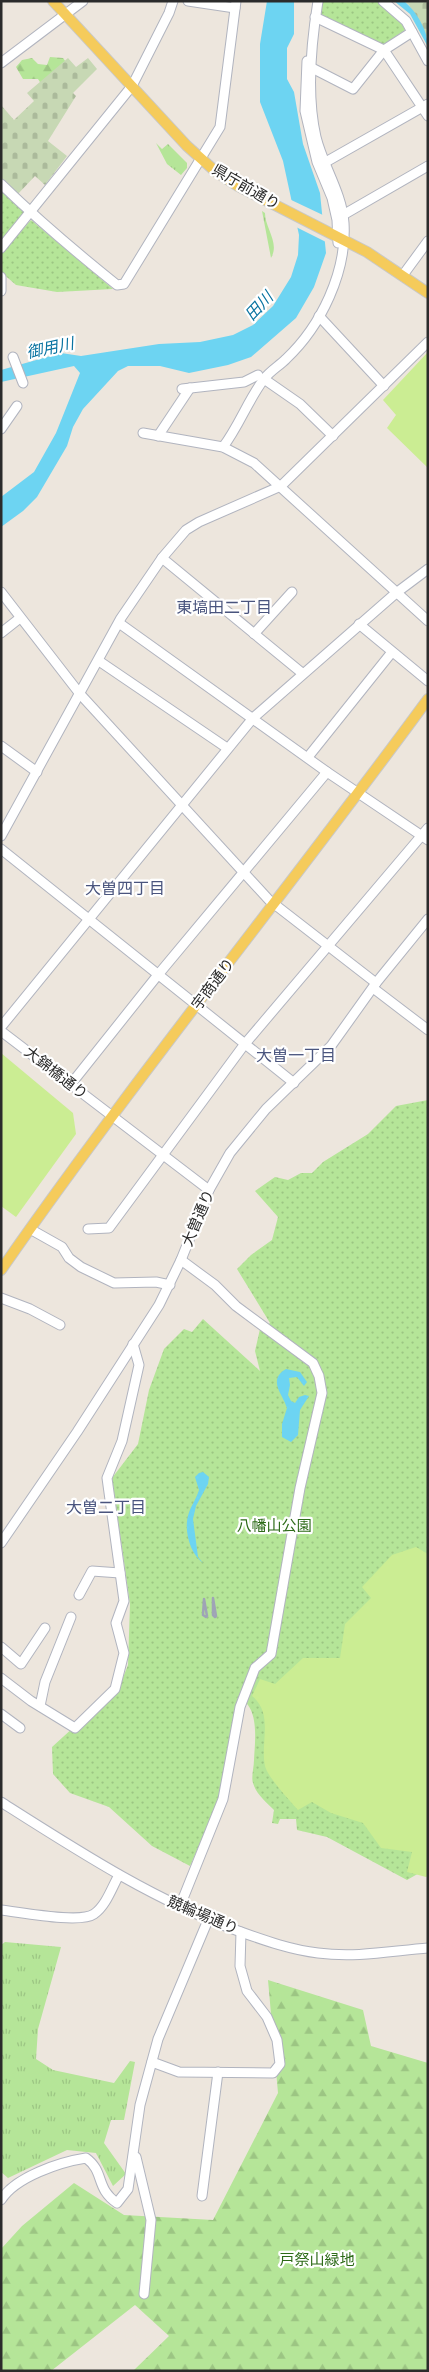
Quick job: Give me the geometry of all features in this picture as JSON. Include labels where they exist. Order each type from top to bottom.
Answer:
[{"type":"main road","name":"県庁前通り","points":[[53,1],[201,160],[227,179],[403,275],[428,293]]},
{"type":"main road","name":"宇商通り","points":[[1,1270],[111,1116],[360,792],[428,699]]},
{"type":"street","points":[[1,63],[83,1]]},
{"type":"street","points":[[1,248],[31,214],[132,86],[173,1]]},
{"type":"street","points":[[1,184],[31,214],[117,284],[124,284],[220,127],[235,4],[188,1]]},
{"type":"street","points":[[313,1],[305,80],[305,111],[317,162],[332,198],[339,239]]},
{"type":"street","points":[[158,436],[186,389],[244,382],[261,377],[291,353],[319,316],[336,278],[343,215],[316,136],[312,105],[312,68],[318,1]]},
{"type":"street","points":[[383,1],[406,21],[428,61]]},
{"type":"street","points":[[316,17],[384,50],[425,106],[428,116]]},
{"type":"street","points":[[312,68],[354,89],[384,50],[412,32]]},
{"type":"street","points":[[324,163],[425,106]]},
{"type":"street","points":[[343,215],[428,166]]},
{"type":"street","points":[[403,275],[428,241]]},
{"type":"street","points":[[1,277],[1,291]]},
{"type":"street","points":[[319,316],[384,386]]},
{"type":"street","points":[[1,836],[119,623],[162,558],[186,530],[199,522],[281,486],[428,342]]},
{"type":"street","points":[[14,356],[24,383]]},
{"type":"street","points":[[261,377],[300,404],[332,436]]},
{"type":"street","points":[[223,447],[261,377]]},
{"type":"street","points":[[1,428],[17,406]]},
{"type":"street","points":[[143,433],[223,447],[254,463],[428,621]]},
{"type":"street","points":[[162,558],[302,673]]},
{"type":"street","points":[[1,1027],[252,718],[359,624],[428,569]]},
{"type":"street","points":[[1,592],[80,694],[274,905],[428,1030]]},
{"type":"street","points":[[254,634],[292,592]]},
{"type":"street","points":[[1,633],[20,618]]},
{"type":"street","points":[[119,623],[327,772],[360,792],[425,838]]},
{"type":"street","points":[[359,624],[428,681]]},
{"type":"street","points":[[308,757],[392,652]]},
{"type":"street","points":[[99,661],[227,748]]},
{"type":"street","points":[[1,746],[37,772]]},
{"type":"street","points":[[70,1084],[157,976],[327,772]]},
{"type":"street","points":[[88,1229],[109,1228],[244,1045],[326,946],[425,838],[428,828]]},
{"type":"street","points":[[1,849],[294,1084]]},
{"type":"street","name":"大曽通り","points":[[1,1543],[78,1432],[170,1285],[209,1190],[244,1134],[331,1046],[374,986],[428,918]]},
{"type":"street","name":"大錦橋通り","points":[[1,1031],[209,1190]]},
{"type":"street","points":[[30,1229],[62,1247],[69,1258],[81,1267],[114,1283],[156,1282],[170,1285]]},
{"type":"street","points":[[180,1906],[223,1799],[240,1707],[255,1668],[271,1654],[300,1488],[322,1393],[319,1376],[313,1363],[236,1306],[215,1285],[181,1260]]},
{"type":"street","points":[[1,1298],[30,1309],[60,1325]]},
{"type":"street","points":[[1,1678],[75,1728],[115,1689],[124,1653],[116,1623],[124,1601],[107,1478],[122,1441],[139,1365],[133,1344]]},
{"type":"street","points":[[79,1595],[92,1571],[120,1572]]},
{"type":"street","points":[[40,1706],[45,1682],[71,1617]]},
{"type":"street","points":[[1,1647],[21,1664],[46,1628]]},
{"type":"street","points":[[1,1714],[20,1728]]},
{"type":"street","name":"競輪場通り","points":[[1,1802],[119,1875],[208,1920],[241,1932],[297,1950],[337,1955],[354,1956],[428,1948]]},
{"type":"street","points":[[1,1910],[78,1918],[92,1916],[101,1908],[119,1875]]},
{"type":"street","points":[[1,2200],[4,2187],[60,2162],[86,2158],[95,2165],[106,2195],[117,2203],[128,2189],[140,2105],[158,2039],[208,1920]]},
{"type":"street","points":[[152,2062],[179,2072],[273,2073],[280,2064],[277,2040],[267,2017],[247,1991],[240,1966],[241,1932]]},
{"type":"street","points":[[202,2196],[218,2072]]},
{"type":"street","points":[[134,2147],[151,2220],[144,2294]]},
{"type":"green space","points":[[322,1],[378,1],[401,22],[405,30],[383,45],[319,15]]},
{"type":"green space","points":[[404,1],[428,1],[428,39],[409,5]]},
{"type":"green space","points":[[50,57],[63,58],[71,69],[45,90],[38,79],[23,79],[16,67],[22,60],[32,58],[38,64],[47,65]]},
{"type":"green space","points":[[68,58],[76,67],[88,58],[97,69],[73,93],[76,96],[48,141],[67,156],[45,185],[35,176],[17,195],[1,179],[1,105],[14,120],[34,101],[27,93]]},
{"type":"green space","points":[[156,143],[162,149],[168,144],[187,163],[187,168],[181,175],[167,164]]},
{"type":"green space","points":[[1,190],[25,213],[1,240]]},
{"type":"green space","points":[[262,211],[265,213],[273,241],[274,247],[271,258]]},
{"type":"green space","points":[[31,220],[113,289],[57,292],[16,285],[1,272],[1,254]]},
{"type":"green space","points":[[428,352],[428,468],[387,428],[396,415],[383,400]]},
{"type":"green space","points":[[1,1053],[73,1113],[76,1134],[16,1217],[1,1206]]},
{"type":"green space","name":"八幡山公園","points":[[428,1100],[428,1868],[407,1880],[327,1837],[297,1830],[296,1819],[280,1819],[278,1824],[272,1823],[274,1810],[259,1794],[252,1781],[255,1733],[253,1716],[250,1708],[238,1697],[221,1796],[190,1866],[152,1846],[109,1807],[70,1793],[53,1774],[52,1747],[120,1685],[128,1665],[130,1604],[112,1478],[138,1444],[149,1390],[164,1349],[184,1329],[192,1332],[203,1319],[260,1371],[255,1351],[260,1329],[270,1323],[237,1269],[251,1255],[272,1240],[278,1217],[255,1191],[275,1177],[288,1180],[301,1173],[312,1173],[323,1162],[368,1134],[396,1106]]},
{"type":"green space","points":[[416,1547],[428,1554],[428,1876],[426,1877],[407,1872],[412,1852],[381,1848],[363,1823],[331,1813],[312,1802],[298,1810],[270,1776],[265,1766],[263,1711],[259,1703],[252,1696],[260,1679],[275,1684],[303,1658],[340,1658],[345,1624],[371,1598],[362,1587],[392,1555]]},
{"type":"green space","points":[[5,1942],[61,1947],[38,2029],[36,2059],[53,2070],[114,2083],[130,2061],[135,2062],[124,2120],[111,2120],[104,2143],[126,2174],[113,2186],[96,2153],[67,2150],[8,2178],[1,2172],[1,1945]]},
{"type":"green space","name":"戸祭山緑地","points":[[268,1980],[363,2010],[371,2046],[428,2063],[428,2371],[133,2371],[169,2336],[135,2305],[51,2371],[1,2371],[1,2249],[22,2226],[74,2183],[124,2215],[213,2220],[278,2093]]},
{"type":"water","points":[[267,1],[294,1],[294,34],[287,48],[287,79],[294,92],[303,144],[320,193],[326,253],[314,287],[296,318],[251,357],[228,365],[189,373],[160,366],[128,366],[118,371],[83,409],[73,427],[67,446],[37,497],[23,511],[1,527],[1,497],[34,472],[56,433],[80,373],[74,366],[1,382],[1,370],[61,353],[81,356],[159,344],[200,342],[233,335],[253,325],[273,306],[291,277],[298,255],[299,235],[283,161],[260,102],[260,44]]},
{"type":"water","points":[[394,1],[404,1],[413,11],[424,28],[428,47],[410,14]]},
{"type":"water","points":[[286,1369],[300,1372],[307,1382],[304,1386],[297,1377],[289,1378],[288,1395],[291,1401],[295,1403],[299,1397],[309,1396],[300,1410],[298,1435],[291,1442],[282,1437],[282,1424],[287,1408],[277,1382],[280,1373]]},
{"type":"water","points":[[203,1472],[209,1477],[208,1484],[196,1506],[193,1519],[198,1557],[203,1563],[198,1559],[191,1548],[187,1522],[199,1490],[195,1477]]},
{"type":"pier","points":[[287,198],[325,216],[328,243],[294,226]]},
{"type":"railway","points":[[213,1598],[216,1616],[215,1617],[213,1615],[213,1598]]},
{"type":"railway","points":[[204,1599],[207,1616],[206,1617],[203,1615],[204,1599]]},
{"type":"district","name":"東塙田二丁目","points":[[224,607]]},
{"type":"district","name":"大曽四丁目","points":[[125,888]]},
{"type":"district","name":"大曽一丁目","points":[[296,1055]]},
{"type":"district","name":"大曽二丁目","points":[[106,1507]]},
{"type":"water label","name":"田川","points":[[259,306]]},
{"type":"water label","name":"御用川","points":[[50,348]]}]
